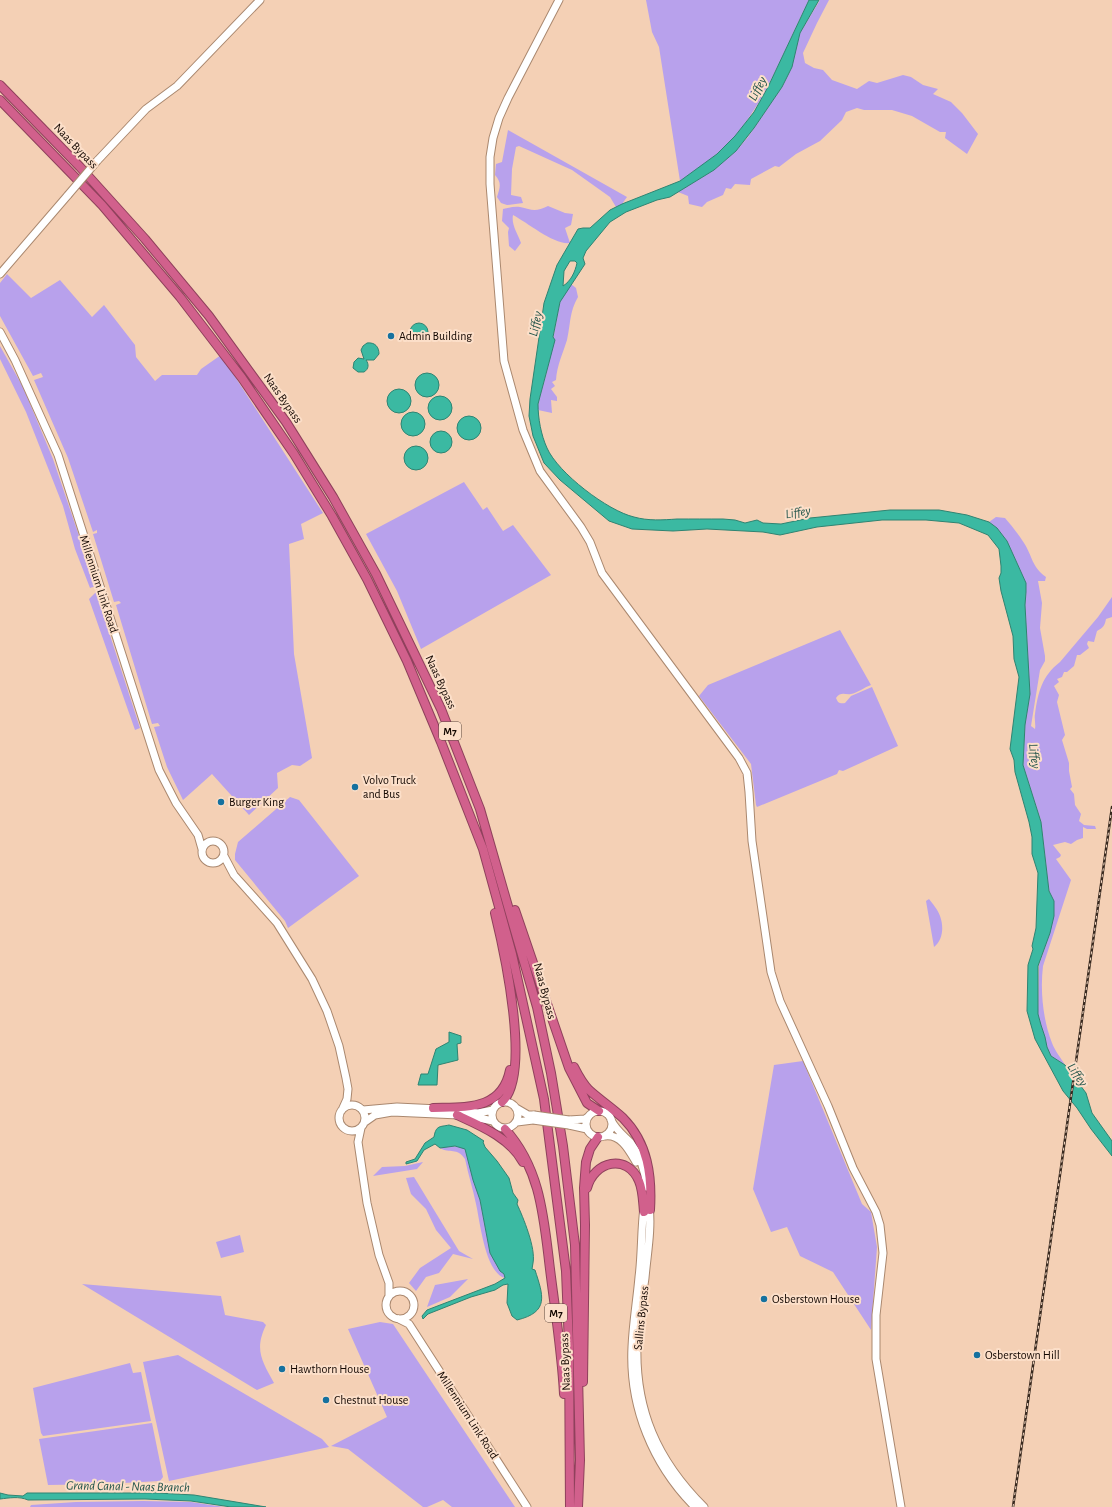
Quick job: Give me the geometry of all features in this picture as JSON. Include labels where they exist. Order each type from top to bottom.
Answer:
[{"type":"highway","name":"Naas Bypass","points":[[0,85],[80,167],[145,239],[209,316],[286,422],[333,497],[383,588],[441,709],[480,809],[537,1007],[552,1073],[563,1146],[575,1245],[580,1460],[578,1507]]},
{"type":"highway","name":"Naas Bypass","points":[[0,100],[102,205],[180,297],[242,378],[294,454],[339,529],[367,580],[407,661],[441,742],[483,849],[512,954],[544,1099],[566,1271],[569,1346],[570,1507]]},
{"type":"highway","name":"M7","points":[[461,794],[493,902],[504,952],[516,1047],[513,1081],[508,1095],[502,1102]]},
{"type":"highway","name":"M7","points":[[494,857],[512,899],[569,1068],[587,1103],[599,1111]]},
{"type":"highway","name":"M7","points":[[434,1108],[472,1107],[482,1105],[492,1099],[503,1088],[507,1081],[515,1035]]},
{"type":"highway","name":"M7","points":[[560,1044],[578,1075],[589,1090],[623,1119],[632,1129],[642,1146],[650,1176],[647,1211]]},
{"type":"highway","name":"M7","points":[[457,1115],[479,1125],[506,1141],[520,1158],[535,1184]]},
{"type":"highway","name":"M7","points":[[506,1129],[520,1148],[530,1168],[542,1204],[545,1220],[560,1348],[566,1415],[570,1507]]},
{"type":"highway","name":"M7","points":[[578,1507],[585,1270],[584,1188],[586,1162],[590,1149],[602,1136]]},
{"type":"highway","name":"M7","points":[[584,1206],[589,1182],[594,1173],[601,1167],[616,1164],[630,1169],[639,1181],[647,1211]]},
{"type":"main road","points":[[0,274],[97,161],[146,109],[177,86],[260,0]]},
{"type":"main road","points":[[559,0],[499,118],[493,138],[490,157],[490,184],[504,361],[523,430],[540,471],[581,527],[590,542],[602,573],[739,758],[747,773],[752,841],[774,984],[780,1001],[828,1106],[854,1168],[876,1212],[880,1225],[883,1253],[876,1315],[876,1359],[901,1507]]},
{"type":"main road","name":"Millennium Link Road","points":[[0,332],[15,360],[58,455],[159,770],[176,803],[198,835],[202,849]]},
{"type":"main road","name":"Millennium Link Road","points":[[198,835],[209,841]]},
{"type":"main road","points":[[230,870],[204,859],[202,849],[206,843],[209,841],[216,841],[222,844],[224,856],[230,870],[277,923],[312,979],[326,1011],[339,1046],[348,1089],[356,1105],[363,1110],[366,1118],[358,1142],[367,1203],[379,1255],[389,1283],[398,1291],[409,1294],[413,1300],[413,1308],[408,1319],[409,1324]]},
{"type":"main road","points":[[214,863],[220,861],[224,856]]},
{"type":"main road","points":[[348,1089],[347,1099],[339,1117],[343,1128],[350,1131],[358,1130],[375,1115],[392,1112],[457,1115],[493,1121]]},
{"type":"main road","points":[[533,1117],[517,1122],[512,1127],[506,1129],[498,1127],[493,1121],[492,1115],[495,1106],[502,1102],[508,1102],[533,1117],[569,1123],[587,1129]]},
{"type":"main road","points":[[342,1110],[348,1105],[356,1105]]},
{"type":"main road","points":[[363,1110],[397,1107],[434,1108],[478,1113],[493,1110]]},
{"type":"main road","points":[[516,1108],[519,1115],[517,1122]]},
{"type":"main road","points":[[569,1123],[586,1119],[589,1115],[599,1111],[606,1113],[611,1120],[611,1129],[602,1136],[592,1135],[587,1129],[586,1123],[589,1115]]},
{"type":"main road","name":"Sallins Bypass","points":[[611,1120],[615,1127],[634,1148],[641,1163],[646,1180],[649,1236],[637,1342],[639,1389],[644,1410],[658,1447],[676,1477],[704,1507]]},
{"type":"main road","points":[[350,1131],[358,1142]]},
{"type":"main road","name":"Sallins Bypass","points":[[602,1136],[611,1135],[620,1139],[626,1146],[639,1166],[644,1188],[647,1211],[632,1341],[634,1390],[638,1409],[645,1430],[657,1456],[680,1490],[695,1507]]},
{"type":"main road","points":[[389,1283],[389,1296],[386,1303],[388,1311],[393,1316],[399,1318],[403,1318],[410,1314]]},
{"type":"main road","points":[[389,1296],[398,1291]]},
{"type":"main road","name":"Millennium Link Road","points":[[399,1318],[409,1324],[527,1507]]},
{"type":"shaded area","points":[[646,0],[809,0],[768,87],[748,120],[724,148],[680,181],[659,47],[652,32]]},
{"type":"shaded area","points":[[820,0],[829,0],[803,53],[805,63],[814,68],[823,70],[832,80],[857,89],[869,81],[877,83],[903,75],[911,77],[923,85],[938,89],[933,94],[951,102],[962,113],[978,134],[967,154],[945,138],[946,132],[940,132],[912,116],[892,110],[864,110],[857,108],[846,112],[842,120],[820,141],[796,154],[779,167],[775,166],[751,179],[750,185],[735,184],[731,189],[726,188],[723,195],[707,202],[702,207],[689,204],[688,196],[678,192],[714,170],[736,151],[748,137],[782,87],[792,67],[800,33]]},
{"type":"shaded area","points":[[508,130],[627,197],[622,204],[616,207],[610,197],[572,170],[519,146],[516,147],[512,169],[511,195],[521,197],[523,203],[507,205],[501,203],[497,197],[500,185],[499,180],[495,175],[496,164],[502,162]]},
{"type":"shaded area","points":[[548,206],[565,213],[573,214],[571,225],[565,228],[570,243],[556,241],[513,215],[514,226],[521,243],[515,251],[509,246],[509,228],[502,221],[503,209],[518,207],[537,210]]},
{"type":"shaded area","points":[[7,274],[31,298],[60,280],[92,317],[104,305],[135,345],[136,357],[155,381],[162,375],[197,375],[201,369],[221,355],[323,513],[301,524],[304,539],[289,544],[294,654],[312,758],[300,766],[292,765],[277,773],[278,788],[249,815],[212,774],[183,800],[167,767],[154,727],[160,726],[158,723],[152,724],[116,605],[121,603],[119,601],[114,602],[93,534],[97,533],[97,530],[93,532],[68,458],[34,380],[43,377],[41,373],[33,376],[0,316],[0,283]]},
{"type":"shaded area","points":[[571,284],[576,288],[578,297],[572,313],[567,340],[559,364],[556,380],[552,382],[555,386],[551,389],[557,397],[557,401],[551,400],[552,413],[538,410],[538,404],[547,371],[560,302]]},
{"type":"shaded area","points":[[0,346],[23,387],[53,459],[96,586],[90,588],[75,549],[63,506],[26,412],[0,359]]},
{"type":"shaded area","points":[[464,482],[483,510],[487,507],[503,531],[513,525],[551,575],[421,649],[397,591],[366,534]]},
{"type":"shaded area","points":[[996,517],[1005,518],[1008,521],[1024,543],[1038,569],[1046,577],[1045,581],[1038,581],[1042,603],[1040,628],[1045,661],[1040,670],[1031,726],[1035,729],[1035,716],[1039,692],[1045,679],[1098,617],[1112,597],[1112,617],[1106,619],[1101,629],[1097,631],[1094,642],[1088,641],[1087,644],[1089,648],[1080,655],[1077,655],[1074,666],[1067,672],[1064,672],[1062,677],[1057,679],[1059,682],[1054,686],[1059,695],[1057,702],[1065,735],[1062,740],[1069,763],[1072,787],[1070,789],[1074,794],[1075,805],[1081,814],[1079,821],[1084,825],[1095,826],[1096,829],[1087,829],[1083,827],[1083,838],[1071,844],[1065,842],[1053,845],[1061,855],[1056,859],[1071,880],[1043,966],[1042,995],[1046,1025],[1052,1043],[1065,1065],[1051,1056],[1038,1014],[1039,965],[1050,933],[1054,901],[1049,891],[1041,821],[1023,765],[1025,725],[1030,694],[1025,605],[1026,583],[1007,541],[997,528],[989,522]]},
{"type":"shaded area","points":[[96,592],[140,728],[135,730],[89,599]]},
{"type":"shaded area","points":[[840,630],[871,685],[853,693],[840,695],[836,698],[837,700],[839,703],[845,703],[851,696],[872,687],[898,746],[843,771],[839,770],[837,774],[757,807],[751,764],[699,696],[708,685]]},
{"type":"shaded area","points":[[290,797],[299,800],[359,876],[288,928],[285,921],[235,860],[235,854],[238,842]]},
{"type":"shaded area","points":[[929,899],[938,912],[942,924],[941,937],[934,947],[926,901]]},
{"type":"shaded area","points":[[803,1061],[862,1204],[871,1212],[877,1247],[871,1330],[833,1272],[800,1256],[787,1227],[771,1232],[753,1189],[774,1065]]},
{"type":"shaded area","points":[[450,1146],[462,1147],[467,1151],[471,1171],[480,1200],[490,1253],[504,1274],[505,1278],[498,1274],[493,1267],[484,1246],[475,1198],[465,1159],[459,1153],[440,1148]]},
{"type":"shaded area","points":[[423,1162],[417,1169],[373,1176],[382,1167],[405,1166]]},
{"type":"shaded area","points":[[414,1177],[459,1251],[473,1259],[453,1254],[439,1273],[426,1277],[416,1291],[409,1283],[420,1268],[451,1248],[436,1230],[426,1209],[411,1194],[406,1178]]},
{"type":"shaded area","points":[[240,1235],[244,1252],[221,1258],[216,1242]]},
{"type":"shaded area","points":[[468,1279],[450,1297],[427,1307],[435,1285]]},
{"type":"shaded area","points":[[82,1284],[221,1296],[225,1315],[263,1322],[266,1325],[260,1342],[260,1349],[263,1362],[274,1383],[257,1390]]},
{"type":"shaded area","points":[[380,1322],[393,1324],[515,1507],[452,1507],[443,1500],[427,1507],[423,1507],[348,1449],[331,1446],[387,1417],[348,1329]]},
{"type":"shaded area","points":[[178,1355],[322,1439],[329,1447],[169,1481],[143,1362]]},
{"type":"shaded area","points":[[130,1363],[133,1373],[141,1372],[151,1421],[43,1436],[41,1433],[33,1388]]},
{"type":"shaded area","points":[[152,1423],[163,1477],[160,1481],[48,1485],[39,1439]]},
{"type":"shaded area","points":[[76,1502],[191,1502],[224,1507],[30,1507],[31,1505]]},
{"type":"water","points":[[809,0],[819,0],[800,33],[792,67],[782,87],[736,151],[714,170],[670,197],[657,200],[626,212],[610,222],[586,251],[583,258],[585,264],[560,302],[553,337],[555,340],[538,404],[539,421],[543,438],[553,458],[585,490],[611,507],[639,518],[656,520],[723,519],[745,523],[757,520],[763,523],[781,524],[810,518],[890,510],[939,510],[967,515],[989,522],[997,528],[1007,541],[1026,583],[1025,605],[1030,694],[1025,725],[1023,765],[1041,822],[1049,891],[1054,901],[1054,916],[1050,933],[1038,966],[1038,1014],[1051,1056],[1065,1065],[1086,1093],[1092,1113],[1112,1141],[1112,1156],[1063,1091],[1035,1039],[1027,1011],[1028,965],[1033,949],[1032,946],[1036,928],[1038,873],[1032,854],[1032,837],[1029,822],[1010,749],[1019,677],[1014,659],[1013,636],[1001,591],[999,578],[1001,566],[999,549],[988,535],[959,523],[926,520],[882,520],[817,527],[780,535],[763,532],[707,529],[673,531],[632,529],[609,521],[560,480],[544,463],[533,436],[529,416],[530,399],[544,303],[557,265],[578,229],[590,228],[610,210],[680,181],[717,154],[735,136],[754,112],[768,87]],"holes":[[[570,261],[575,261],[577,263],[574,273],[568,282],[563,286],[564,271]]]},
{"type":"water","points":[[419,323],[425,326],[428,332],[425,338],[419,341],[413,338],[410,332],[413,326]]},
{"type":"water","points":[[367,343],[372,343],[376,346],[379,354],[374,360],[366,360],[368,366],[366,371],[358,372],[353,368],[354,362],[358,358],[364,359],[361,350]]},
{"type":"water","points":[[427,373],[432,374],[438,380],[438,390],[432,396],[427,397],[422,396],[416,390],[415,385],[416,380],[422,374]]},
{"type":"water","points":[[399,389],[404,390],[410,396],[410,406],[404,412],[399,413],[394,412],[388,406],[387,401],[388,396],[394,390]]},
{"type":"water","points":[[440,396],[445,397],[451,403],[451,413],[445,419],[440,420],[435,419],[429,413],[428,408],[429,403],[435,397]]},
{"type":"water","points":[[413,412],[418,413],[424,419],[424,429],[418,435],[413,436],[408,435],[402,429],[401,424],[402,419],[408,413]]},
{"type":"water","points":[[469,416],[477,420],[481,428],[477,436],[469,440],[461,436],[457,428],[461,420]]},
{"type":"water","points":[[437,431],[445,431],[452,438],[452,446],[445,453],[437,453],[430,446],[430,438]]},
{"type":"water","points":[[416,446],[421,447],[427,453],[427,463],[421,469],[416,470],[411,469],[405,463],[404,458],[405,453],[411,447]]},
{"type":"water","points":[[449,1032],[461,1036],[461,1043],[457,1044],[458,1060],[438,1065],[437,1085],[418,1085],[421,1074],[428,1074],[436,1049],[449,1042]]},
{"type":"water","points":[[449,1125],[467,1130],[484,1141],[485,1147],[509,1178],[513,1193],[518,1200],[517,1204],[531,1241],[533,1249],[532,1269],[535,1270],[542,1295],[539,1307],[528,1317],[517,1320],[512,1316],[507,1303],[508,1284],[428,1314],[423,1319],[422,1316],[427,1310],[495,1284],[505,1278],[504,1274],[500,1271],[490,1253],[480,1200],[465,1149],[455,1146],[440,1148],[435,1144],[424,1150],[417,1161],[406,1164],[406,1162],[415,1159],[425,1143],[434,1137],[437,1128]]},
{"type":"water","points":[[0,1493],[23,1496],[27,1493],[157,1493],[194,1495],[266,1507],[231,1507],[191,1501],[145,1499],[0,1499]]},
{"type":"railway","points":[[1013,1507],[1112,807]]},
{"type":"place","name":"Admin Building","points":[[391,336]]},
{"type":"place","name":"Volvo Truck and Bus","points":[[355,787]]},
{"type":"place","name":"Burger King","points":[[221,802]]},
{"type":"place","name":"Osberstown House","points":[[764,1299]]},
{"type":"place","name":"Osberstown Hill","points":[[977,1355]]},
{"type":"place","name":"Hawthorn House","points":[[282,1369]]},
{"type":"place","name":"Chestnut House","points":[[326,1400]]},
{"type":"water label","name":"Liffey","points":[[758,89]]},
{"type":"water label","name":"Liffey","points":[[536,324]]},
{"type":"water label","name":"Liffey","points":[[798,513]]},
{"type":"water label","name":"Liffey","points":[[1034,756]]},
{"type":"water label","name":"Liffey","points":[[1077,1075]]},
{"type":"water label","name":"Grand Canal - Naas Branch","points":[[128,1487]]}]
